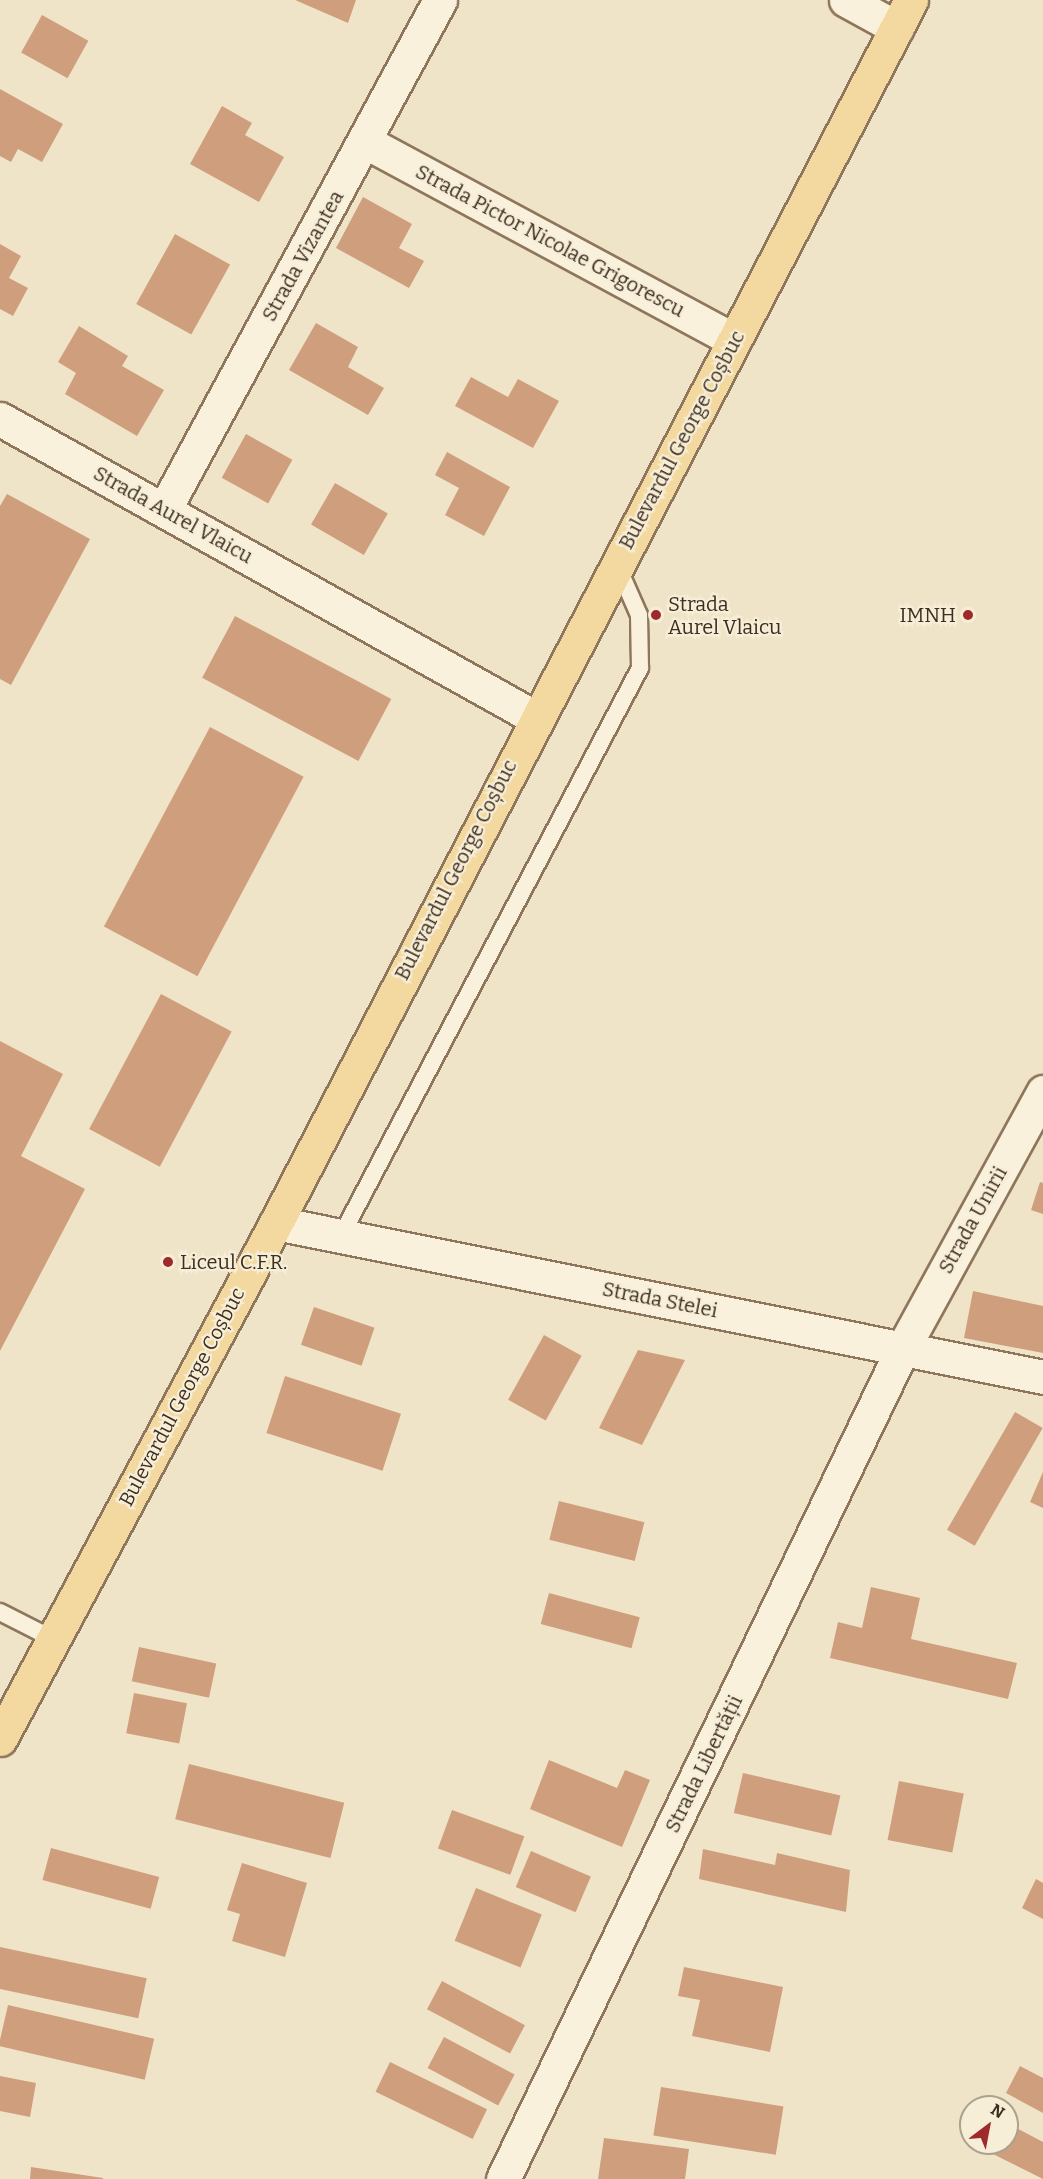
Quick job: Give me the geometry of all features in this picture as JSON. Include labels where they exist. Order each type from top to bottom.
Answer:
[{"type":"main road","name":"Bulevardul George Coșbuc","points":[[1,1737],[276,1223],[534,717],[617,565],[904,14]]},
{"type":"street","name":"Strada Vizantea","points":[[164,510],[366,142],[440,0]]},
{"type":"street","points":[[846,0],[904,14]]},
{"type":"street","name":"Strada Pictor Nicolae Grigorescu","points":[[366,142],[734,340]]},
{"type":"street","name":"Strada Aurel Vlaicu","points":[[0,418],[534,717]]},
{"type":"street","name":"Strada Unirii","points":[[903,1348],[1043,1092]]},
{"type":"street","name":"Strada Stelei","points":[[276,1223],[1043,1377]]},
{"type":"street","name":"Strada Libertății","points":[[503,2179],[903,1348]]},
{"type":"lane","points":[[341,1236],[640,668],[639,615],[617,565]]},
{"type":"lane","points":[[0,1612],[53,1639]]},
{"type":"building","points":[[295,0],[356,0],[348,23]]},
{"type":"building","points":[[42,15],[88,41],[68,78],[21,53]]},
{"type":"building","points":[[0,89],[63,124],[42,162],[18,149],[11,162],[0,156]]},
{"type":"building","points":[[222,106],[252,123],[245,135],[284,157],[259,202],[190,164]]},
{"type":"building","points":[[363,197],[412,224],[399,248],[424,261],[409,288],[336,248]]},
{"type":"building","points":[[175,234],[230,265],[191,335],[136,304]]},
{"type":"building","points":[[0,244],[21,256],[9,278],[28,288],[13,316],[0,309]]},
{"type":"building","points":[[316,323],[358,347],[348,367],[384,388],[368,415],[289,370]]},
{"type":"building","points":[[79,326],[128,356],[122,366],[164,390],[137,436],[65,394],[76,373],[58,362]]},
{"type":"building","points":[[471,377],[508,397],[518,379],[559,401],[533,448],[455,406]]},
{"type":"building","points":[[246,434],[292,460],[268,503],[222,478]]},
{"type":"building","points":[[447,452],[510,487],[484,536],[445,515],[459,488],[435,475]]},
{"type":"building","points":[[335,483],[388,514],[364,555],[311,525]]},
{"type":"building","points":[[7,494],[90,539],[11,685],[0,679],[0,506]]},
{"type":"building","points":[[235,616],[391,699],[358,761],[202,678]]},
{"type":"building","points":[[210,727],[304,777],[197,976],[104,927]]},
{"type":"building","points":[[161,994],[232,1032],[160,1167],[89,1129]]},
{"type":"building","points":[[0,1041],[63,1074],[21,1156],[85,1189],[0,1351]]},
{"type":"building","points":[[1040,1182],[1043,1183],[1043,1214],[1031,1210]]},
{"type":"building","points":[[973,1291],[1043,1306],[1043,1353],[964,1338]]},
{"type":"building","points":[[314,1307],[375,1328],[361,1366],[301,1345]]},
{"type":"building","points":[[544,1335],[582,1356],[546,1421],[508,1400]]},
{"type":"building","points":[[638,1350],[685,1360],[642,1445],[599,1428]]},
{"type":"building","points":[[285,1376],[401,1414],[382,1471],[266,1433]]},
{"type":"building","points":[[1015,1412],[1043,1428],[975,1546],[947,1530]]},
{"type":"building","points":[[1043,1472],[1043,1508],[1030,1502]]},
{"type":"building","points":[[559,1501],[644,1522],[635,1561],[549,1540]]},
{"type":"building","points":[[871,1587],[920,1598],[911,1639],[1017,1663],[1008,1699],[830,1658],[838,1622],[862,1628]]},
{"type":"building","points":[[549,1593],[640,1617],[632,1648],[541,1624]]},
{"type":"building","points":[[139,1647],[216,1663],[209,1698],[132,1681]]},
{"type":"building","points":[[134,1693],[187,1703],[179,1744],[126,1733]]},
{"type":"building","points":[[549,1760],[617,1788],[625,1770],[650,1780],[622,1847],[530,1809]]},
{"type":"building","points":[[189,1764],[344,1803],[330,1858],[175,1819]]},
{"type":"building","points":[[743,1773],[840,1795],[831,1835],[734,1813]]},
{"type":"building","points":[[899,1781],[964,1794],[952,1852],[888,1840]]},
{"type":"building","points":[[452,1810],[524,1836],[510,1875],[438,1849]]},
{"type":"building","points":[[51,1848],[159,1877],[151,1909],[42,1880]]},
{"type":"building","points":[[703,1849],[775,1865],[777,1853],[850,1870],[846,1912],[699,1879]]},
{"type":"building","points":[[531,1851],[591,1876],[576,1912],[516,1887]]},
{"type":"building","points":[[242,1863],[307,1883],[285,1957],[232,1941],[240,1914],[227,1910]]},
{"type":"building","points":[[1036,1879],[1043,1883],[1043,1919],[1022,1908]]},
{"type":"building","points":[[476,1888],[542,1915],[520,1967],[455,1941]]},
{"type":"building","points":[[0,1947],[147,1978],[138,2018],[0,1989]]},
{"type":"building","points":[[684,1967],[783,1987],[770,2052],[692,2036],[700,2000],[678,1996]]},
{"type":"building","points":[[442,1981],[525,2025],[510,2053],[427,2009]]},
{"type":"building","points":[[8,2005],[154,2039],[145,2080],[0,2046]]},
{"type":"building","points":[[444,2037],[515,2075],[498,2105],[428,2068]]},
{"type":"building","points":[[390,2062],[487,2109],[473,2139],[376,2092]]},
{"type":"building","points":[[1020,2066],[1043,2078],[1043,2113],[1019,2100],[1019,2095],[1006,2093]]},
{"type":"building","points":[[0,2076],[36,2083],[30,2117],[0,2111]]},
{"type":"building","points":[[661,2087],[783,2106],[776,2155],[653,2135]]},
{"type":"building","points":[[1019,2129],[1043,2142],[1043,2179],[995,2155],[1019,2155]]},
{"type":"building","points":[[604,2138],[689,2149],[685,2179],[598,2179]]},
{"type":"building","points":[[31,2167],[103,2178],[103,2179],[30,2179]]},
{"type":"place","name":"Strada Aurel Vlaicu","points":[[656,615]]},
{"type":"place","name":"IMNH","points":[[968,615]]},
{"type":"place","name":"Liceul C.F.R.","points":[[168,1262]]}]
